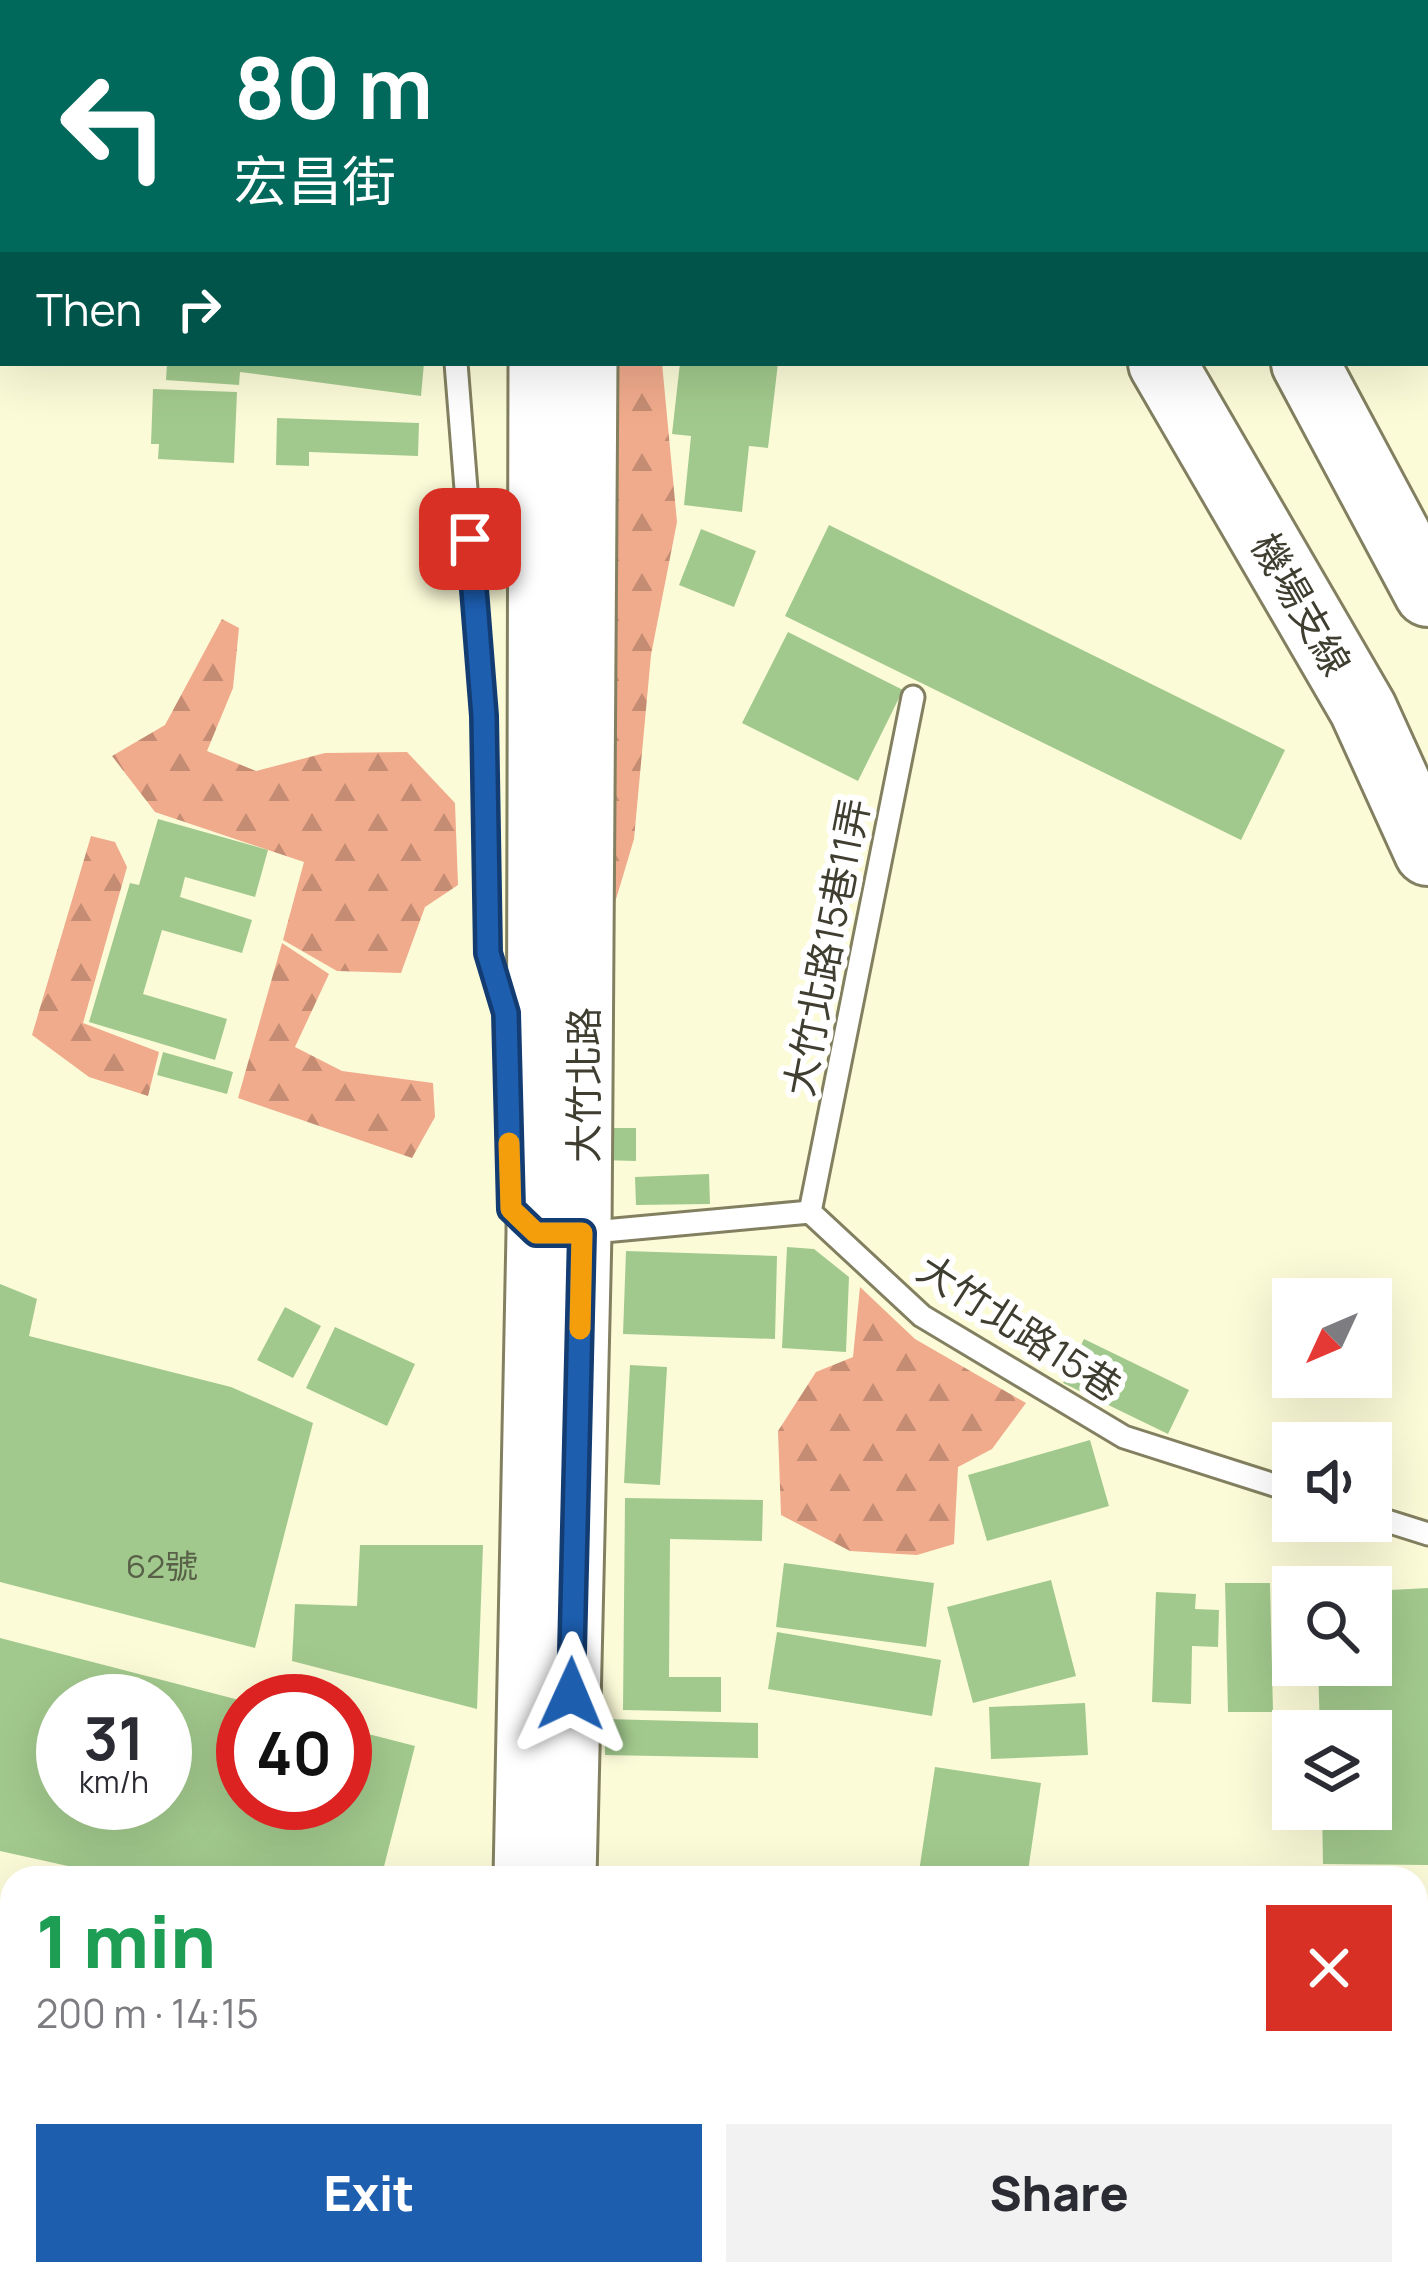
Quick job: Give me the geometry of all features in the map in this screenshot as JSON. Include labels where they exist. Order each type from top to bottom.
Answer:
[{"type":"highway","name":"機場支線","points":[[1164,366],[1364,709],[1428,852]]},
{"type":"highway","points":[[1307,366],[1428,593]]},
{"type":"street","name":"大竹北路","points":[[538,366],[543,1225],[567,1866]]},
{"type":"street","name":"大竹北路","points":[[523,1866],[543,1225],[588,366]]},
{"type":"lane","points":[[456,366],[484,716],[488,953],[506,1013],[508,1139]]},
{"type":"lane","name":"大竹北路15巷11弄","points":[[810,1212],[914,697]]},
{"type":"lane","points":[[543,1225],[810,1212]]},
{"type":"lane","name":"大竹北路15巷","points":[[810,1212],[922,1316],[1124,1436],[1272,1484]]},
{"type":"lane","points":[[1392,1523],[1428,1534]]},
{"type":"green space","points":[[611,366],[662,366],[677,522],[651,655],[634,839],[614,906],[594,885]]},
{"type":"green space","points":[[222,619],[239,628],[233,688],[207,751],[256,771],[325,753],[407,752],[455,803],[458,885],[425,907],[401,973],[337,971],[283,940],[304,862],[155,812],[112,756],[165,725]]},
{"type":"green space","points":[[91,836],[115,842],[127,867],[83,1023],[159,1052],[148,1096],[89,1077],[32,1035]]},
{"type":"green space","points":[[282,943],[329,974],[295,1047],[342,1071],[433,1083],[435,1117],[412,1158],[238,1098]]},
{"type":"green space","points":[[860,1287],[915,1339],[1026,1403],[992,1449],[958,1467],[954,1544],[917,1555],[850,1551],[781,1515],[778,1431],[816,1372],[853,1357]]},
{"type":"building","points":[[167,366],[424,366],[421,396],[240,372],[239,385],[166,380]]},
{"type":"building","points":[[680,366],[778,366],[768,448],[749,446],[742,512],[684,505],[691,436],[672,434]]},
{"type":"building","points":[[153,389],[237,392],[234,463],[158,459],[159,444],[151,444]]},
{"type":"building","points":[[277,418],[419,423],[418,456],[309,452],[309,466],[276,465]]},
{"type":"building","points":[[829,525],[1285,750],[1241,840],[785,616]]},
{"type":"building","points":[[701,529],[756,551],[734,607],[679,585]]},
{"type":"building","points":[[788,632],[903,690],[858,781],[742,723]]},
{"type":"building","points":[[158,819],[268,850],[255,897],[185,877],[180,897],[252,920],[242,953],[162,930],[143,994],[227,1019],[215,1060],[89,1022],[130,883],[139,885]]},
{"type":"building","points":[[163,1052],[233,1072],[227,1094],[157,1075]]},
{"type":"building","points":[[598,1128],[636,1128],[636,1161],[599,1160]]},
{"type":"building","points":[[709,1174],[710,1204],[636,1205],[635,1177]]},
{"type":"building","points":[[787,1247],[814,1249],[849,1277],[846,1352],[782,1348]]},
{"type":"building","points":[[626,1251],[777,1256],[775,1339],[623,1334]]},
{"type":"building","points":[[0,1284],[37,1299],[29,1336],[231,1387],[313,1423],[255,1648],[0,1582]]},
{"type":"building","points":[[285,1307],[321,1326],[293,1378],[257,1360]]},
{"type":"building","points":[[335,1327],[415,1364],[387,1426],[306,1388]]},
{"type":"building","points":[[1084,1339],[1189,1390],[1168,1434],[1063,1383]]},
{"type":"building","points":[[630,1365],[667,1367],[660,1485],[624,1483]]},
{"type":"building","points":[[1090,1440],[1109,1506],[987,1541],[968,1475]]},
{"type":"building","points":[[625,1498],[763,1500],[762,1541],[670,1539],[669,1677],[721,1677],[721,1712],[623,1710]]},
{"type":"building","points":[[360,1545],[483,1545],[477,1709],[372,1682],[372,1674],[342,1674],[292,1661],[295,1604],[357,1606]]},
{"type":"building","points":[[784,1563],[934,1583],[926,1647],[776,1627]]},
{"type":"building","points":[[1051,1580],[1076,1676],[973,1703],[947,1607]]},
{"type":"building","points":[[1225,1583],[1270,1583],[1273,1710],[1228,1712]]},
{"type":"building","points":[[1428,1588],[1428,1865],[1323,1864],[1322,1830],[1392,1830],[1392,1710],[1319,1710],[1319,1686],[1392,1686],[1392,1590]]},
{"type":"building","points":[[1156,1592],[1196,1594],[1195,1609],[1219,1610],[1218,1647],[1192,1646],[1191,1704],[1152,1702]]},
{"type":"building","points":[[777,1632],[941,1660],[932,1716],[768,1689]]},
{"type":"building","points":[[0,1638],[139,1674],[36,1674],[36,1830],[192,1830],[192,1688],[216,1694],[216,1830],[372,1830],[372,1735],[415,1746],[384,1866],[68,1866],[0,1851]]},
{"type":"building","points":[[1085,1703],[1088,1755],[991,1759],[989,1707]]},
{"type":"building","points":[[605,1719],[758,1723],[758,1758],[605,1755]]},
{"type":"building","points":[[935,1767],[1041,1783],[1029,1866],[920,1866]]},
{"type":"slow traffic","points":[[509,1143],[511,1209],[536,1233],[582,1233],[580,1329]]},
{"type":"route","points":[[470,539],[484,716],[488,953],[506,1013],[511,1209],[536,1233],[582,1233],[571,1694]]}]
